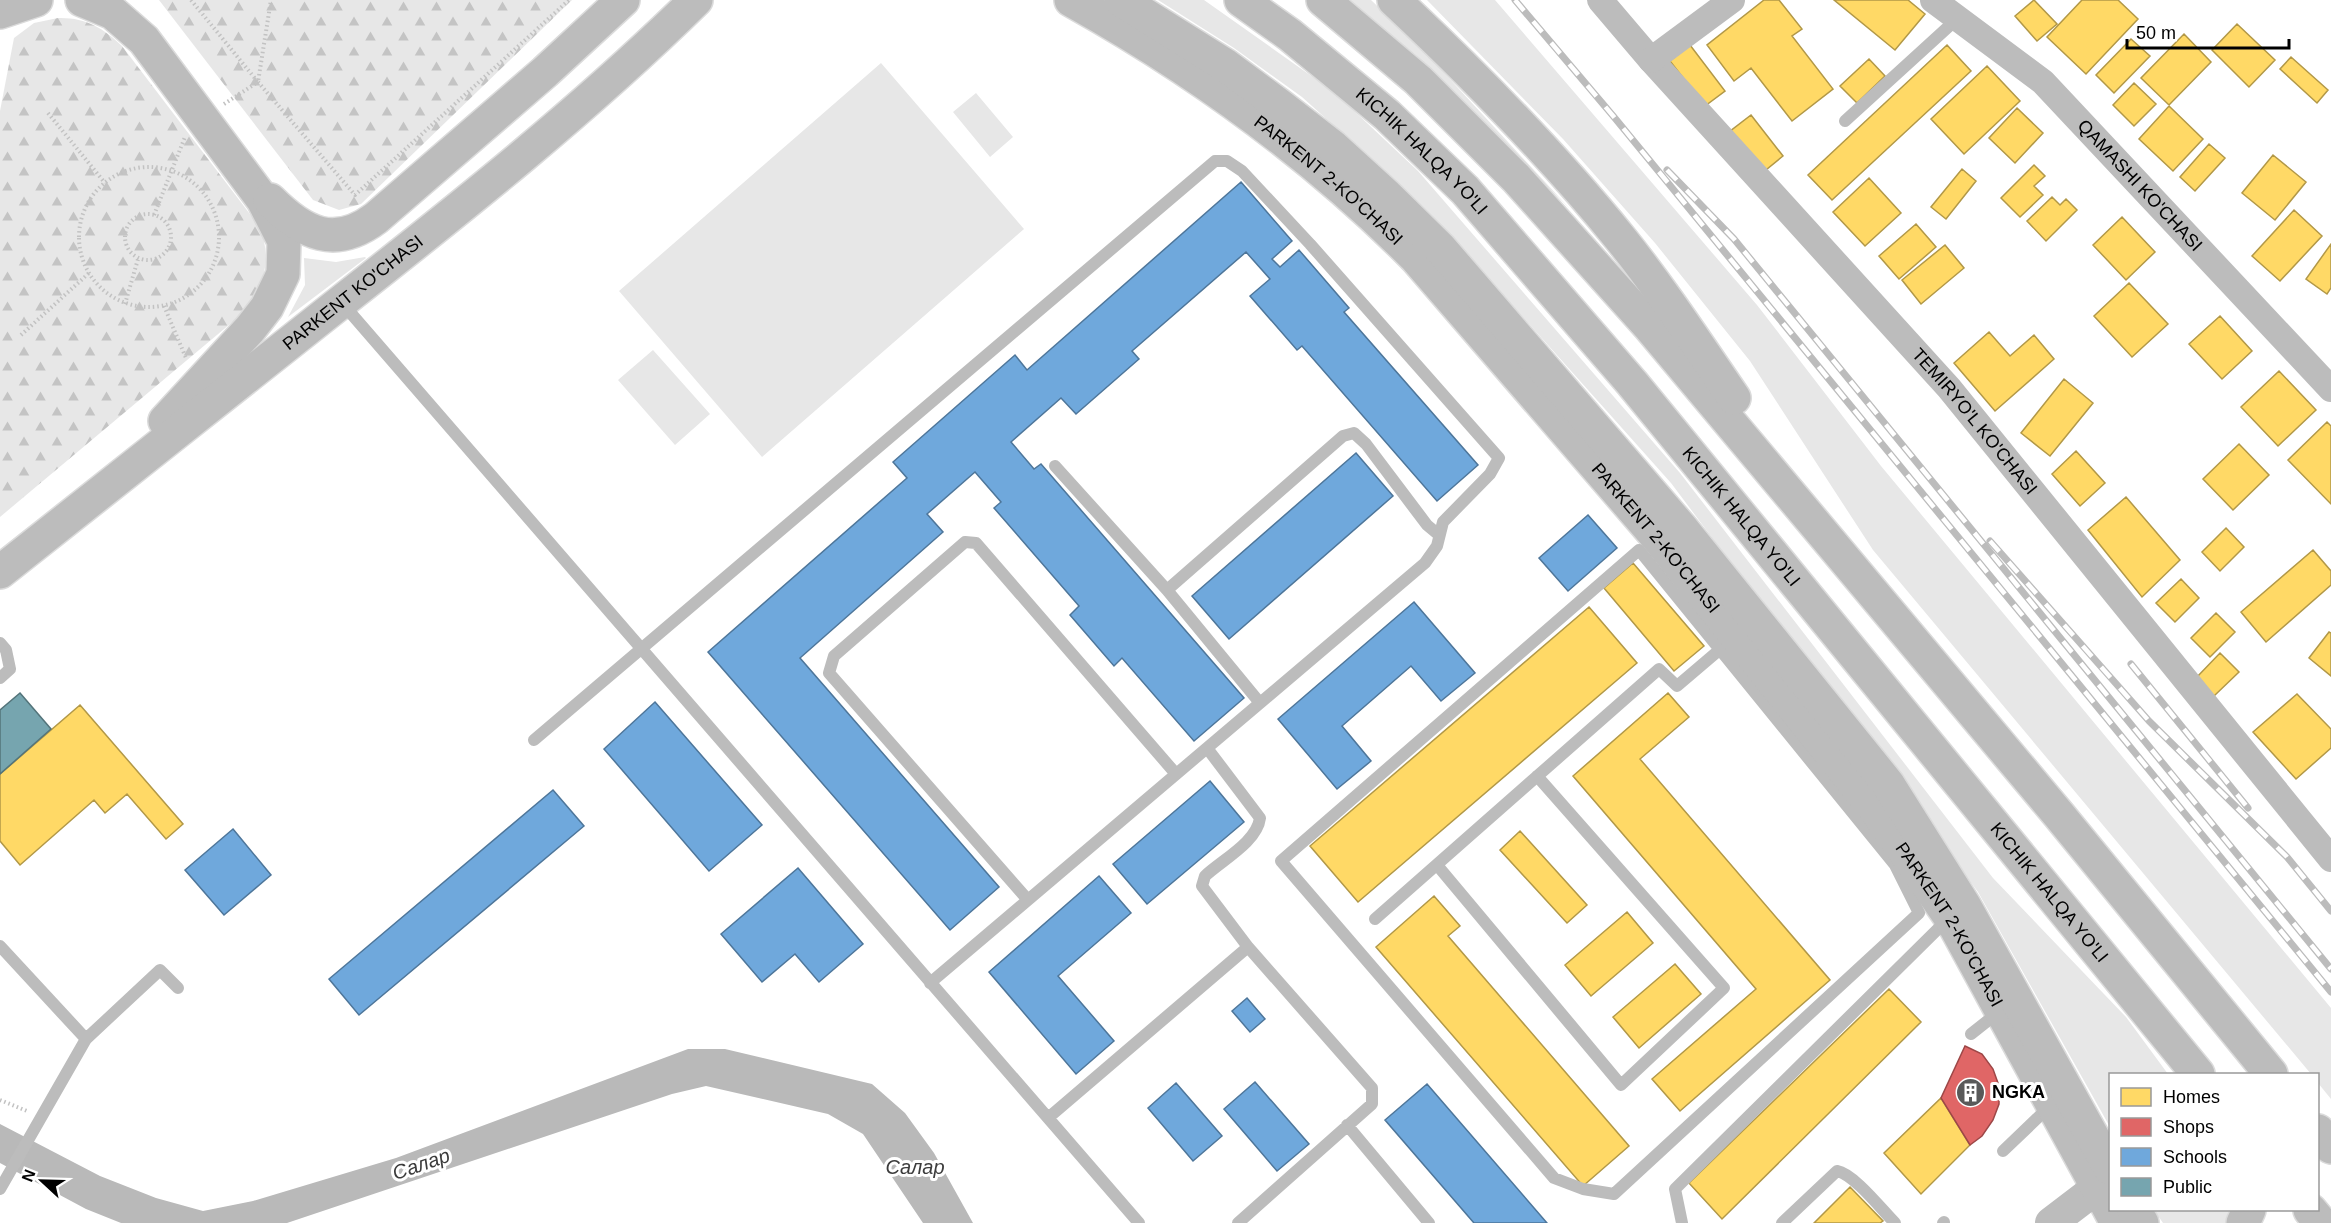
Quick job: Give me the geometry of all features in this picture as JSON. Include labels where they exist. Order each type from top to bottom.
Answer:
[{"type":"main road","points":[[0,12],[36,0]]},
{"type":"main road","points":[[82,0],[124,20],[153,51],[267,207],[282,234],[285,262],[279,286],[250,329],[97,495]]},
{"type":"main road","points":[[124,0],[153,51]]},
{"type":"main road","points":[[238,165],[280,210],[313,232],[340,235],[360,229],[376,218],[545,72],[623,0]]},
{"type":"main road","name":"PARKENT KO'CHASI","points":[[0,572],[341,302],[569,117],[650,45],[696,0]]},
{"type":"main road","name":"PARKENT 2-KO'CHASI","points":[[1071,0],[1155,48],[1234,101],[1313,162],[1374,215],[1439,285],[1657,537],[1746,627],[1950,917],[2053,1103],[2106,1177]]},
{"type":"main road","points":[[1121,0],[1225,65],[1332,146],[1387,195],[1440,248],[1683,530],[1746,627],[1888,784],[1964,905],[2106,1177]]},
{"type":"main road","name":"KICHIK HALQA YO'LI","points":[[1241,0],[1290,35],[1387,115],[1465,190],[1632,383],[2197,1073]]},
{"type":"main road","points":[[1323,0],[1419,80],[1516,178],[1649,326],[2270,1073]]},
{"type":"main road","points":[[1394,0],[1546,152],[1621,240],[1663,296],[1850,565]]},
{"type":"main road","points":[[2319,1132],[2331,1147]]},
{"type":"main road","points":[[2312,1211],[2321,1223]]},
{"type":"street","name":"TEMIRYO'L KO'CHASI","points":[[1600,0],[1651,60],[1949,388],[2326,840]]},
{"type":"street","points":[[1651,60],[1732,0]]},
{"type":"street","name":"QAMASHI KO'CHASI","points":[[1933,0],[2043,82],[2331,388]]},
{"type":"street","points":[[2051,1223],[2106,1177]]},
{"type":"lane","points":[[1845,121],[1958,18]]},
{"type":"lane","points":[[534,740],[1215,162],[1227,161],[1242,171],[1310,244],[1499,458],[1490,474],[1443,522],[1437,546],[1425,563],[930,983]]},
{"type":"lane","points":[[341,302],[1139,1223]]},
{"type":"lane","points":[[1167,590],[1343,436],[1354,434],[1366,444],[1426,525],[1439,535]]},
{"type":"lane","points":[[1055,466],[1167,590],[1260,703]]},
{"type":"lane","points":[[1028,900],[829,672],[834,656],[965,542],[976,543],[1176,774]]},
{"type":"lane","points":[[1639,550],[1895,865],[1919,913],[1614,1194],[1583,1189],[1554,1178],[1281,861],[1639,550]]},
{"type":"lane","points":[[1375,919],[1659,669],[1677,686],[1746,627]]},
{"type":"lane","points":[[0,643],[6,650],[10,669],[0,678]]},
{"type":"lane","points":[[1207,748],[1260,818],[1259,826],[1253,835],[1205,876],[1202,886],[1248,947],[1372,1088],[1372,1104],[1238,1223]]},
{"type":"lane","points":[[1437,864],[1621,1085],[1724,988],[1537,776]]},
{"type":"lane","points":[[1682,1223],[1675,1189],[1950,917]]},
{"type":"lane","points":[[0,946],[86,1039]]},
{"type":"lane","points":[[1048,1118],[1248,947]]},
{"type":"lane","points":[[0,1189],[86,1039],[160,970],[178,988]]},
{"type":"lane","points":[[1971,1034],[2001,1010]]},
{"type":"lane","points":[[2003,1151],[2053,1103]]},
{"type":"lane","points":[[1347,1125],[1429,1223]]},
{"type":"lane","points":[[1782,1223],[1837,1172],[1843,1172],[1895,1223]]},
{"type":"path","points":[[191,0],[355,195],[569,0]]},
{"type":"path","points":[[258,82],[271,0]]},
{"type":"path","points":[[48,113],[105,183]]},
{"type":"path","points":[[154,215],[187,132]]},
{"type":"path","points":[[154,167],[171,171],[189,180],[204,194],[214,212],[219,231],[214,261],[199,287],[183,299],[164,306],[138,307],[125,304],[98,286],[89,273],[81,255],[79,235],[82,215],[92,197],[105,183],[120,173],[136,168],[154,167]]},
{"type":"path","points":[[154,215],[168,226],[171,241],[169,248],[158,259],[150,261],[138,259],[125,244],[126,229],[135,217],[154,215]]},
{"type":"path","points":[[125,304],[138,259]]},
{"type":"path","points":[[21,335],[89,273]]},
{"type":"path","points":[[164,306],[189,363]]},
{"type":"path","points":[[0,1100],[41,1116]]},
{"type":"green space","points":[[159,0],[572,0],[361,204],[339,210],[313,200]]},
{"type":"green space","points":[[1158,0],[1204,0],[1334,92],[1418,171],[1680,473],[1993,878],[2126,1017],[2167,1073],[2109,1073],[2109,1125],[1978,892],[1671,483],[1463,250],[1362,151],[1302,97],[1234,48]]},
{"type":"green space","points":[[1348,0],[1371,0],[1423,50],[1570,209],[1416,55]]},
{"type":"green space","points":[[1427,0],[1495,0],[1757,305],[1881,466],[2331,1008],[2331,1099],[2319,1084],[2319,1073],[2310,1073],[1873,550],[1750,361],[1655,243],[1563,139]]},
{"type":"green space","points":[[58,18],[76,19],[93,25],[122,46],[259,226],[266,251],[265,264],[259,288],[236,319],[0,517],[0,111],[14,38],[34,23]]},
{"type":"green space","points":[[881,63],[1024,229],[762,457],[619,291]]},
{"type":"green space","points":[[976,93],[1013,137],[990,157],[953,112]]},
{"type":"green space","points":[[365,257],[288,317],[305,285],[304,258],[336,262]]},
{"type":"green space","points":[[653,350],[710,414],[675,445],[618,380]]},
{"type":"green space","points":[[2155,1211],[2240,1211],[2234,1223],[2163,1223]]},
{"type":"water","name":"Салар","points":[[688,1049],[725,1049],[872,1084],[905,1113],[934,1153],[973,1223],[923,1223],[863,1134],[828,1114],[706,1086],[672,1094],[287,1223],[121,1223],[86,1209],[0,1163],[0,1124],[100,1176],[156,1198],[203,1211],[253,1201],[396,1158]]},
{"type":"building: Homes","points":[[1764,0],[1779,0],[1802,29],[1792,36],[1833,89],[1792,121],[1751,68],[1734,81],[1707,45]]},
{"type":"building: Homes","points":[[1834,0],[1908,0],[1925,14],[1895,50]]},
{"type":"building: Homes","points":[[2034,0],[2057,24],[2037,41],[2015,16]]},
{"type":"building: Homes","points":[[2082,0],[2118,0],[2138,19],[2086,74],[2047,37]]},
{"type":"building: Homes","points":[[2237,24],[2275,60],[2249,87],[2212,50]]},
{"type":"building: Homes","points":[[2184,34],[2211,62],[2169,105],[2141,78]]},
{"type":"building: Homes","points":[[2131,39],[2150,56],[2114,93],[2096,75]]},
{"type":"building: Homes","points":[[1690,45],[1725,91],[1705,106],[1670,61]]},
{"type":"building: Homes","points":[[1947,45],[1971,71],[1832,200],[1808,175]]},
{"type":"building: Homes","points":[[2291,57],[2328,90],[2317,103],[2280,69]]},
{"type":"building: Homes","points":[[1869,59],[1885,76],[1857,103],[1840,86]]},
{"type":"building: Homes","points":[[1987,66],[2020,101],[1964,154],[1931,119]]},
{"type":"building: Homes","points":[[2134,83],[2156,104],[2134,126],[2113,105]]},
{"type":"building: Homes","points":[[2169,106],[2203,139],[2173,171],[2139,139]]},
{"type":"building: Homes","points":[[2017,108],[2043,133],[2015,163],[1989,138]]},
{"type":"building: Homes","points":[[1751,115],[1783,156],[1761,174],[1729,132]]},
{"type":"building: Homes","points":[[2209,144],[2225,158],[2195,191],[2180,177]]},
{"type":"building: Homes","points":[[2273,155],[2306,182],[2275,220],[2242,193]]},
{"type":"building: Homes","points":[[2034,165],[2045,176],[2034,186],[2043,195],[2020,217],[2001,198]]},
{"type":"building: Homes","points":[[1962,169],[1976,181],[1946,219],[1931,207]]},
{"type":"building: Homes","points":[[1869,178],[1901,213],[1865,246],[1833,212]]},
{"type":"building: Homes","points":[[2052,197],[2060,205],[2066,199],[2077,210],[2046,241],[2027,221]]},
{"type":"building: Homes","points":[[2294,210],[2322,236],[2280,281],[2252,256]]},
{"type":"building: Homes","points":[[2122,217],[2155,252],[2126,280],[2093,245]]},
{"type":"building: Homes","points":[[1916,224],[1936,247],[1899,279],[1879,256]]},
{"type":"building: Homes","points":[[2331,244],[2331,288],[2327,294],[2306,279]]},
{"type":"building: Homes","points":[[1945,245],[1964,268],[1921,304],[1902,280]]},
{"type":"building: Homes","points":[[2129,283],[2168,324],[2132,357],[2094,316]]},
{"type":"building: Homes","points":[[2220,316],[2252,351],[2222,379],[2189,344]]},
{"type":"building: Homes","points":[[1989,332],[2010,356],[2034,335],[2054,359],[1995,411],[1954,363]]},
{"type":"building: Homes","points":[[2279,371],[2316,410],[2278,446],[2241,407]]},
{"type":"building: Homes","points":[[2064,379],[2093,403],[2050,456],[2021,433]]},
{"type":"building: Homes","points":[[2327,422],[2331,426],[2331,504],[2288,460]]},
{"type":"building: Homes","points":[[2239,444],[2269,475],[2233,510],[2203,479]]},
{"type":"building: Homes","points":[[2076,451],[2105,483],[2080,506],[2052,474]]},
{"type":"building: Homes","points":[[2126,497],[2180,560],[2142,597],[2088,530]]},
{"type":"building: Homes","points":[[2226,528],[2244,547],[2220,571],[2202,552]]},
{"type":"building: Homes","points":[[2313,550],[2331,571],[2331,585],[2266,642],[2241,612]]},
{"type":"building: Homes","points":[[1633,563],[1704,646],[1674,671],[1604,588]]},
{"type":"building: Homes","points":[[2181,579],[2199,598],[2175,622],[2156,603]]},
{"type":"building: Homes","points":[[1589,607],[1637,663],[1358,902],[1310,846]]},
{"type":"building: Homes","points":[[2216,613],[2235,632],[2210,657],[2191,638]]},
{"type":"building: Homes","points":[[2329,632],[2331,633],[2331,676],[2309,658]]},
{"type":"building: Homes","points":[[2220,653],[2239,672],[2214,696],[2196,678]]},
{"type":"building: Homes","points":[[1668,693],[1689,717],[1640,759],[1830,980],[1680,1111],[1652,1079],[1756,989],[1573,776]]},
{"type":"building: Homes","points":[[2297,694],[2331,729],[2331,748],[2296,779],[2253,732]]},
{"type":"building: Homes","points":[[80,705],[183,824],[166,839],[127,794],[105,813],[94,800],[20,865],[0,841],[0,774]]},
{"type":"building: Homes","points":[[1520,831],[1587,905],[1567,923],[1500,850]]},
{"type":"building: Homes","points":[[1434,896],[1460,926],[1448,936],[1629,1146],[1583,1186],[1376,947]]},
{"type":"building: Homes","points":[[1627,912],[1653,943],[1591,996],[1565,965]]},
{"type":"building: Homes","points":[[1675,964],[1701,994],[1639,1048],[1613,1017]]},
{"type":"building: Homes","points":[[1889,989],[1921,1022],[1722,1219],[1689,1183]]},
{"type":"building: Homes","points":[[1941,1098],[1970,1145],[1921,1194],[1884,1153]]},
{"type":"building: Homes","points":[[1850,1187],[1883,1221],[1880,1223],[1814,1223]]},
{"type":"building: Shops","name":"NGKA","points":[[1965,1046],[1982,1054],[1993,1069],[1999,1086],[1999,1104],[1993,1120],[1982,1136],[1970,1145],[1941,1098]]},
{"type":"building: Schools","points":[[1241,182],[1292,241],[1272,259],[1280,267],[1299,250],[1349,308],[1344,312],[1478,465],[1437,501],[1302,346],[1297,350],[1250,296],[1270,279],[1246,252],[1132,351],[1139,359],[1076,414],[1061,398],[1011,442],[1034,469],[1041,464],[1244,698],[1194,741],[1122,658],[1114,666],[1070,615],[1079,606],[994,508],[1001,502],[975,472],[927,514],[943,532],[800,658],[999,887],[950,930],[708,652],[907,478],[893,462],[1015,355],[1027,370]]},
{"type":"building: Schools","points":[[1356,453],[1393,496],[1229,639],[1192,596]]},
{"type":"building: Schools","points":[[1588,515],[1617,548],[1568,591],[1539,558]]},
{"type":"building: Schools","points":[[1414,602],[1475,673],[1441,701],[1411,666],[1342,726],[1371,761],[1337,789],[1278,719]]},
{"type":"building: Schools","points":[[655,702],[762,825],[709,871],[604,749]]},
{"type":"building: Schools","points":[[1210,781],[1244,822],[1147,904],[1113,864]]},
{"type":"building: Schools","points":[[553,790],[584,826],[359,1015],[329,979]]},
{"type":"building: Schools","points":[[233,829],[271,875],[224,915],[185,870]]},
{"type":"building: Schools","points":[[798,868],[863,944],[819,982],[795,954],[762,982],[721,934]]},
{"type":"building: Schools","points":[[1099,876],[1131,913],[1058,976],[1114,1041],[1076,1074],[989,972]]},
{"type":"building: Schools","points":[[1247,998],[1265,1019],[1250,1032],[1232,1011]]},
{"type":"building: Schools","points":[[1255,1082],[1309,1144],[1277,1171],[1224,1109]]},
{"type":"building: Schools","points":[[1176,1083],[1222,1136],[1193,1161],[1148,1108]]},
{"type":"building: Schools","points":[[1427,1084],[1547,1223],[1474,1223],[1385,1120]]},
{"type":"building: Public","points":[[20,693],[51,729],[0,774],[0,710]]},
{"type":"railway","points":[[1515,0],[1614,117],[2331,992]]},
{"type":"railway","points":[[1667,170],[1734,239],[2331,969]]},
{"type":"railway","points":[[1990,541],[2149,721],[2287,857],[2331,911]]},
{"type":"railway","points":[[2131,664],[2248,808]]},
{"type":"place","name":"NGKA","points":[[1971,1092]]}]
